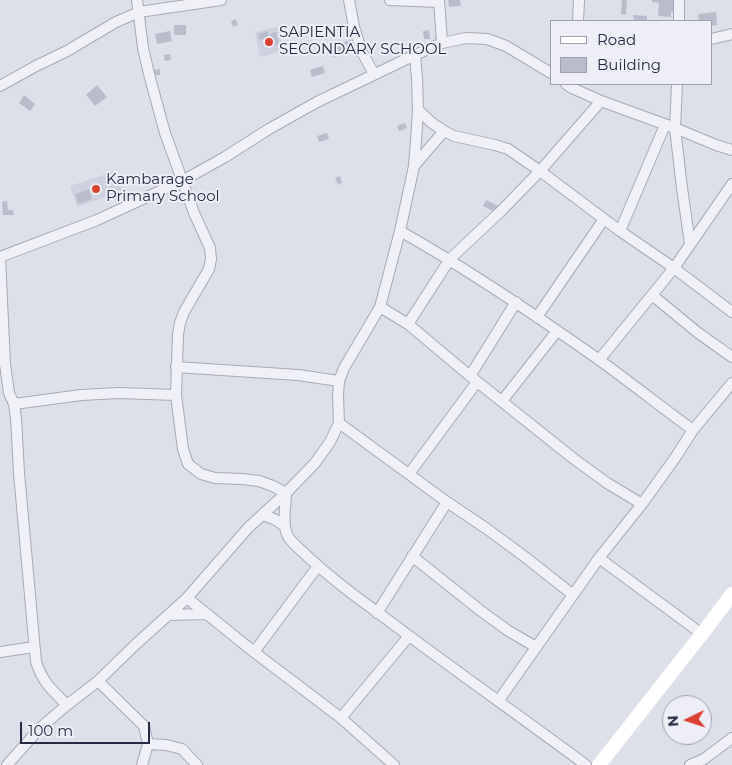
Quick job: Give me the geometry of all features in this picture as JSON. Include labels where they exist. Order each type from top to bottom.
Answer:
[{"type":"street","points":[[137,0],[143,48],[165,133],[194,212],[210,248],[211,259],[209,269],[184,312],[180,323],[176,367],[176,396],[183,449],[188,464],[202,474],[216,478],[259,481],[273,486],[286,494]]},
{"type":"street","points":[[0,86],[36,66],[67,52],[116,22],[139,12],[220,0]]},
{"type":"street","points":[[349,0],[354,27],[362,52],[374,74]]},
{"type":"street","points":[[390,0],[439,1],[442,43]]},
{"type":"street","points":[[578,20],[579,0]]},
{"type":"street","points":[[679,0],[679,20]]},
{"type":"street","points":[[712,39],[732,34]]},
{"type":"street","points":[[67,705],[46,684],[36,662],[19,473],[16,418],[14,404],[9,393],[5,364],[0,257],[97,220],[182,181],[309,106],[442,43],[466,38],[487,39],[506,46],[550,72]]},
{"type":"street","points":[[7,765],[40,728],[98,681],[188,598],[248,528],[286,494],[315,463],[330,442],[338,423],[339,382],[344,368],[380,307],[400,231],[414,166],[418,110],[415,55]]},
{"type":"street","points":[[570,85],[601,101],[675,128],[716,146],[732,150]]},
{"type":"street","points":[[677,85],[675,128],[690,244]]},
{"type":"street","points":[[408,324],[450,260],[540,171],[601,101]]},
{"type":"street","points":[[418,110],[432,123],[454,136],[508,149],[732,312]]},
{"type":"street","points":[[620,231],[665,125]]},
{"type":"street","points":[[414,166],[444,131]]},
{"type":"street","points":[[599,360],[674,268],[732,184]]},
{"type":"street","points":[[537,317],[604,219]]},
{"type":"street","points":[[400,231],[516,302],[599,360],[693,430]]},
{"type":"street","points":[[652,295],[697,332],[732,357]]},
{"type":"street","points":[[409,474],[473,379],[516,302]]},
{"type":"street","points":[[380,307],[408,324],[473,379],[574,459],[606,483],[642,504]]},
{"type":"street","points":[[502,401],[557,331]]},
{"type":"street","points":[[176,367],[298,375],[339,382]]},
{"type":"street","points":[[499,700],[598,558],[642,504],[693,430],[732,384]]},
{"type":"street","points":[[14,404],[81,395],[119,393],[176,396]]},
{"type":"street","points":[[338,423],[487,529],[572,594]]},
{"type":"street","points":[[286,494],[285,526],[287,533],[290,539],[318,566],[409,636],[586,765]]},
{"type":"street","points":[[377,612],[447,502]]},
{"type":"street","points":[[263,514],[285,526]]},
{"type":"street","points":[[412,556],[480,611],[536,647]]},
{"type":"street","points":[[598,558],[702,634]]},
{"type":"street","points":[[254,652],[318,566]]},
{"type":"street","points":[[599,765],[732,594]]},
{"type":"street","points":[[188,598],[340,718],[394,765]]},
{"type":"street","points":[[168,616],[206,614]]},
{"type":"street","points":[[340,718],[409,636]]},
{"type":"street","points":[[0,652],[34,647]]},
{"type":"street","points":[[98,681],[144,726],[148,744],[142,765]]},
{"type":"street","points":[[690,765],[704,759],[732,738]]},
{"type":"street","points":[[148,744],[166,745],[182,750],[197,765]]},
{"type":"shaded area","name":"SAPIENTIA SECONDARY SCHOOL","points":[[278,27],[284,51],[260,57],[255,32]]},
{"type":"shaded area","name":"Kambarage Primary School","points":[[115,171],[122,191],[77,207],[70,186]]},
{"type":"building","points":[[448,0],[460,0],[461,6],[449,7]]},
{"type":"building","points":[[622,0],[627,0],[626,15],[621,14]]},
{"type":"building","points":[[652,0],[675,0],[674,12],[671,12],[671,17],[658,16],[659,3],[652,2]]},
{"type":"building","points":[[716,12],[717,25],[712,26],[712,20],[699,20],[698,14]]},
{"type":"building","points":[[633,15],[647,16],[647,20],[634,20]]},
{"type":"building","points":[[236,19],[238,25],[233,27],[231,21]]},
{"type":"building","points":[[174,25],[186,25],[186,35],[174,35]]},
{"type":"building","points":[[429,30],[430,39],[424,39],[423,31]]},
{"type":"building","points":[[170,31],[172,41],[157,44],[155,34]]},
{"type":"building","points":[[268,31],[269,38],[260,40],[258,34]]},
{"type":"building","points":[[276,32],[279,44],[273,46],[270,34]]},
{"type":"building","points":[[351,40],[354,52],[332,57],[330,46]]},
{"type":"building","points":[[170,54],[171,60],[165,61],[164,55]]},
{"type":"building","points":[[323,66],[325,73],[312,77],[310,70]]},
{"type":"building","points":[[160,69],[160,75],[155,75],[154,70]]},
{"type":"building","points":[[97,85],[107,97],[95,106],[86,95]]},
{"type":"building","points":[[24,95],[35,104],[30,111],[19,103]]},
{"type":"building","points":[[405,123],[407,128],[399,131],[397,126]]},
{"type":"building","points":[[327,133],[329,139],[319,142],[317,136]]},
{"type":"building","points":[[340,176],[342,183],[338,185],[335,178]]},
{"type":"building","points":[[89,189],[92,199],[78,204],[75,194]]},
{"type":"building","points":[[486,200],[498,206],[495,212],[483,206]]},
{"type":"building","points":[[7,201],[8,210],[13,210],[14,215],[3,215],[2,202]]},
{"type":"place","name":"SAPIENTIA SECONDARY SCHOOL","points":[[269,42]]},
{"type":"place","name":"Kambarage Primary School","points":[[96,189]]}]
